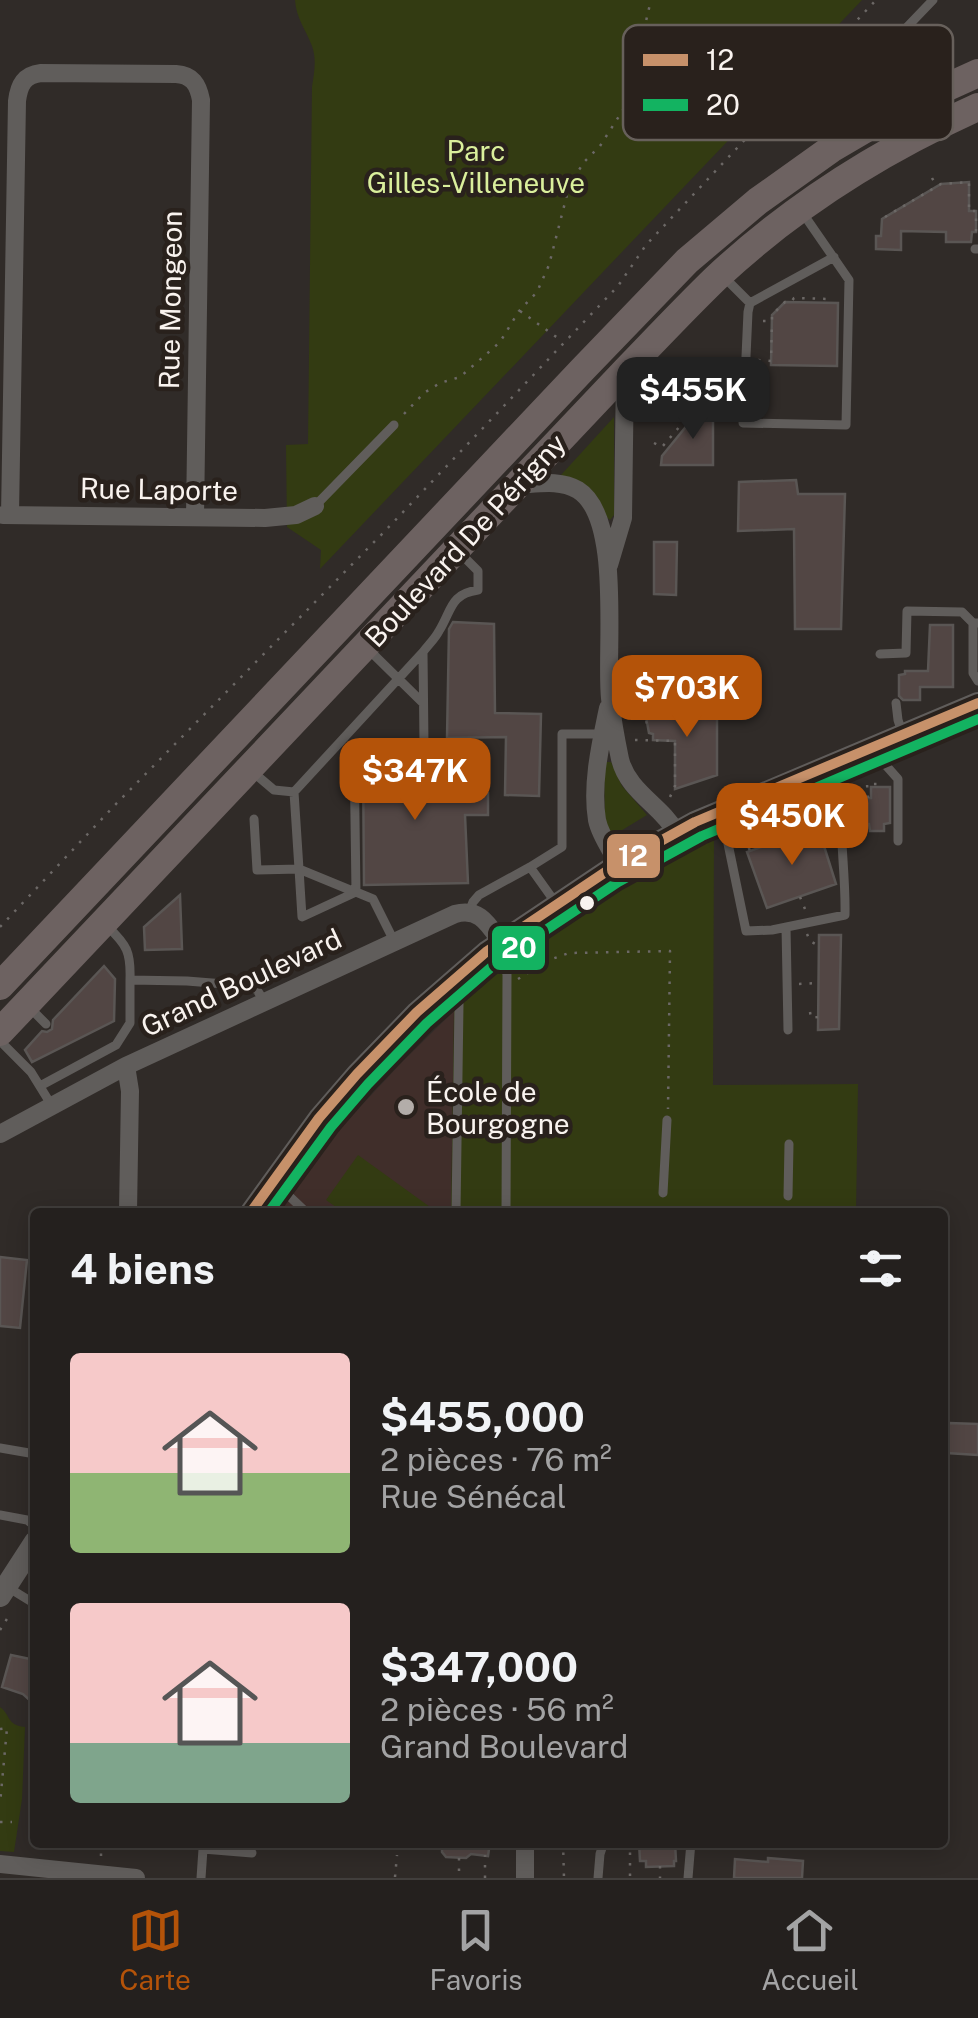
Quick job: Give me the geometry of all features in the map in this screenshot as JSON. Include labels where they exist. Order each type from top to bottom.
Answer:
[{"type":"main road","name":"Boulevard De Périgny","points":[[953,84],[978,73]]},
{"type":"main road","name":"Boulevard De Périgny","points":[[953,118],[978,106]]},
{"type":"main road","name":"Boulevard De Périgny","points":[[0,986],[687,261],[758,201],[845,140]]},
{"type":"main road","name":"Boulevard De Périgny","points":[[0,1032],[36,1014],[103,923],[721,274],[800,209],[910,140]]},
{"type":"street","name":"Rue Mongeon","points":[[5,515],[17,101],[24,81],[41,72],[176,74],[190,77],[197,85],[201,100],[195,517]]},
{"type":"street","points":[[609,566],[623,518],[625,371]]},
{"type":"street","points":[[516,485],[572,487],[585,496],[597,515],[609,566],[610,697],[620,760],[626,776],[676,832]]},
{"type":"street","name":"Rue Laporte","points":[[5,515],[276,518],[315,506]]},
{"type":"street","points":[[254,1208],[319,1118],[357,1074],[448,983],[501,942],[618,864],[676,832],[722,823],[835,762],[978,703]]},
{"type":"street","points":[[616,736],[597,759],[597,821],[618,864]]},
{"type":"street","points":[[469,912],[483,918],[501,942]]},
{"type":"street","name":"Grand Boulevard","points":[[0,1134],[126,1066],[454,914],[469,912]]},
{"type":"street","points":[[126,1066],[130,1083],[128,1208]]},
{"type":"street","points":[[8,1595],[30,1552]]},
{"type":"street","points":[[525,1848],[525,1878]]},
{"type":"street","points":[[0,1864],[136,1878]]},
{"type":"lane","points":[[909,25],[933,0]]},
{"type":"lane","points":[[800,209],[847,275],[850,284],[846,425],[744,422],[750,303],[834,257]]},
{"type":"lane","points":[[721,274],[750,303]]},
{"type":"lane","points":[[315,506],[394,425]]},
{"type":"lane","points":[[356,892],[302,917],[294,792],[423,652],[456,600],[478,590],[478,571],[456,549]]},
{"type":"lane","points":[[880,654],[906,653],[906,611],[962,612],[976,624],[973,673],[978,681]]},
{"type":"lane","points":[[365,646],[423,703]]},
{"type":"lane","points":[[423,652],[424,745]]},
{"type":"lane","points":[[610,697],[710,699]]},
{"type":"lane","points":[[896,703],[903,734]]},
{"type":"lane","points":[[469,912],[479,896],[562,847],[562,734],[616,736]]},
{"type":"lane","points":[[345,737],[354,746],[356,892]]},
{"type":"lane","points":[[354,746],[440,744]]},
{"type":"lane","points":[[874,746],[898,779],[898,841]]},
{"type":"lane","points":[[835,762],[842,786],[845,915],[746,931],[722,823],[842,786]]},
{"type":"lane","points":[[250,768],[274,790],[294,792]]},
{"type":"lane","points":[[254,819],[257,870],[299,869],[373,899],[394,941]]},
{"type":"lane","points":[[530,866],[557,904]]},
{"type":"lane","points":[[40,1086],[116,1045],[130,1023],[129,952],[103,923]]},
{"type":"lane","points":[[786,927],[788,1030]]},
{"type":"lane","points":[[501,942],[507,981],[506,1208]]},
{"type":"lane","points":[[130,980],[249,986],[264,1001]]},
{"type":"lane","points":[[448,983],[459,1004],[456,1208]]},
{"type":"lane","points":[[0,1041],[32,1072],[52,1106]]},
{"type":"lane","points":[[116,1045],[126,1066]]},
{"type":"lane","points":[[664,1193],[667,1120]]},
{"type":"lane","points":[[788,1196],[789,1144]]},
{"type":"lane","points":[[270,1184],[302,1208]]},
{"type":"lane","points":[[0,1448],[30,1453]]},
{"type":"lane","points":[[0,1515],[30,1522]]},
{"type":"lane","points":[[201,1878],[203,1848],[252,1852]]},
{"type":"lane","points":[[598,1848],[600,1854]]},
{"type":"lane","points":[[598,1878],[602,1848]]},
{"type":"lane","points":[[688,1878],[690,1848]]},
{"type":"path","points":[[645,25],[651,0]]},
{"type":"path","points":[[853,25],[876,0]]},
{"type":"path","points":[[394,425],[424,393],[440,383],[460,378],[500,342],[537,292],[549,265],[570,183],[623,110]]},
{"type":"path","points":[[0,926],[618,286],[646,245],[745,140]]},
{"type":"path","points":[[973,174],[968,211],[976,211],[976,232]]},
{"type":"path","points":[[932,178],[937,187]]},
{"type":"path","points":[[885,217],[937,187],[969,182]]},
{"type":"path","points":[[912,190],[917,198]]},
{"type":"path","points":[[894,201],[899,209]]},
{"type":"path","points":[[754,360],[772,361],[772,315],[785,302],[794,298],[841,299]]},
{"type":"path","points":[[520,311],[564,342]]},
{"type":"path","points":[[754,321],[772,321]]},
{"type":"path","points":[[654,443],[662,447],[691,417],[700,403],[696,392]]},
{"type":"path","points":[[682,408],[691,417]]},
{"type":"path","points":[[640,710],[648,728]]},
{"type":"path","points":[[616,736],[652,743],[675,741],[675,786],[669,798]]},
{"type":"path","points":[[868,798],[868,784],[880,784]]},
{"type":"path","points":[[793,836],[792,832],[810,826]]},
{"type":"path","points":[[800,897],[810,917]]},
{"type":"path","points":[[808,938],[819,946]]},
{"type":"path","points":[[507,981],[521,978],[568,953],[670,950],[667,1120]]},
{"type":"path","points":[[799,984],[817,984]]},
{"type":"path","points":[[810,1012],[812,1018],[818,1018]]},
{"type":"path","points":[[0,1630],[8,1595]]},
{"type":"path","points":[[0,1729],[6,1728],[0,1804]]},
{"type":"path","points":[[0,1822],[12,1822]]},
{"type":"path","points":[[100,1863],[101,1848]]},
{"type":"path","points":[[563,1848],[564,1878]]},
{"type":"path","points":[[630,1848],[630,1878]]},
{"type":"path","points":[[396,1855],[396,1878]]},
{"type":"path","points":[[485,1856],[485,1878]]},
{"type":"path","points":[[459,1858],[459,1878]]},
{"type":"path","points":[[660,1866],[660,1878]]},
{"type":"shaded area","name":"École de Bourgogne","points":[[454,1011],[451,1208],[283,1208],[345,1123]]},
{"type":"green space","name":"Parc Gilles-Villeneuve","points":[[295,0],[862,0],[838,25],[623,25],[623,140],[729,140],[320,569],[321,550],[287,527],[286,445],[308,444],[315,61]]},
{"type":"green space","points":[[614,417],[614,515],[610,520],[561,475]]},
{"type":"green space","points":[[604,762],[611,762],[622,786],[647,815],[614,835],[605,822]]},
{"type":"green space","points":[[714,832],[713,1085],[858,1084],[856,1208],[451,1208],[454,1011],[506,959],[639,873]]},
{"type":"green space","points":[[358,1155],[431,1208],[337,1208],[326,1200]]},
{"type":"green space","points":[[0,1707],[12,1722],[25,1727],[22,1799],[14,1852],[0,1851]]},
{"type":"building","points":[[969,182],[969,211],[976,211],[976,232],[972,232],[971,242],[946,242],[946,232],[901,231],[901,250],[876,249],[882,219],[941,184]]},
{"type":"building","points":[[785,302],[838,303],[837,366],[771,365],[772,315]]},
{"type":"building","points":[[702,407],[713,407],[713,465],[661,465],[662,456]]},
{"type":"building","points":[[796,480],[798,494],[845,494],[841,629],[795,629],[794,529],[738,531],[739,482]]},
{"type":"building","points":[[654,542],[677,542],[676,595],[654,594]]},
{"type":"building","points":[[453,622],[494,624],[495,713],[541,714],[539,796],[505,795],[506,737],[447,738],[449,629]]},
{"type":"building","points":[[930,625],[953,625],[953,687],[920,687],[920,700],[903,700],[899,696],[899,675],[905,671],[928,671]]},
{"type":"building","points":[[644,706],[717,709],[717,775],[675,789],[675,741],[653,740]]},
{"type":"building","points":[[363,757],[443,757],[443,793],[488,793],[488,815],[465,815],[468,883],[364,885]]},
{"type":"building","points":[[871,787],[890,787],[890,823],[884,824],[884,831],[870,831],[866,824],[866,798],[871,798]]},
{"type":"building","points":[[818,827],[836,884],[767,908],[747,852]]},
{"type":"building","points":[[180,895],[182,949],[145,950],[144,927]]},
{"type":"building","points":[[819,935],[841,935],[839,1029],[818,1030]]},
{"type":"building","points":[[104,966],[115,979],[114,1021],[32,1062],[25,1050],[42,1031],[52,1029],[53,1020]]},
{"type":"building","points":[[0,1257],[27,1260],[20,1328],[0,1326]]},
{"type":"building","points":[[949,1423],[978,1424],[978,1455],[948,1453]]},
{"type":"building","points":[[11,1655],[30,1659],[30,1700],[2,1687]]},
{"type":"building","points":[[442,1848],[489,1848],[488,1856],[471,1854],[466,1858],[446,1857]]},
{"type":"building","points":[[639,1848],[675,1848],[674,1866],[646,1867],[646,1861],[640,1861]]},
{"type":"building","points":[[768,1858],[803,1861],[802,1878],[734,1878],[735,1859],[768,1862]]},
{"type":"transit line","name":"12","points":[[254,1208],[319,1118],[357,1074],[417,1012],[486,952],[610,869],[695,822],[978,703]]},
{"type":"transit line","name":"20","points":[[272,1208],[368,1084],[427,1023],[495,964],[618,882],[702,836],[978,719]]},
{"type":"place","name":"École de Bourgogne","points":[[406,1107]]}]
